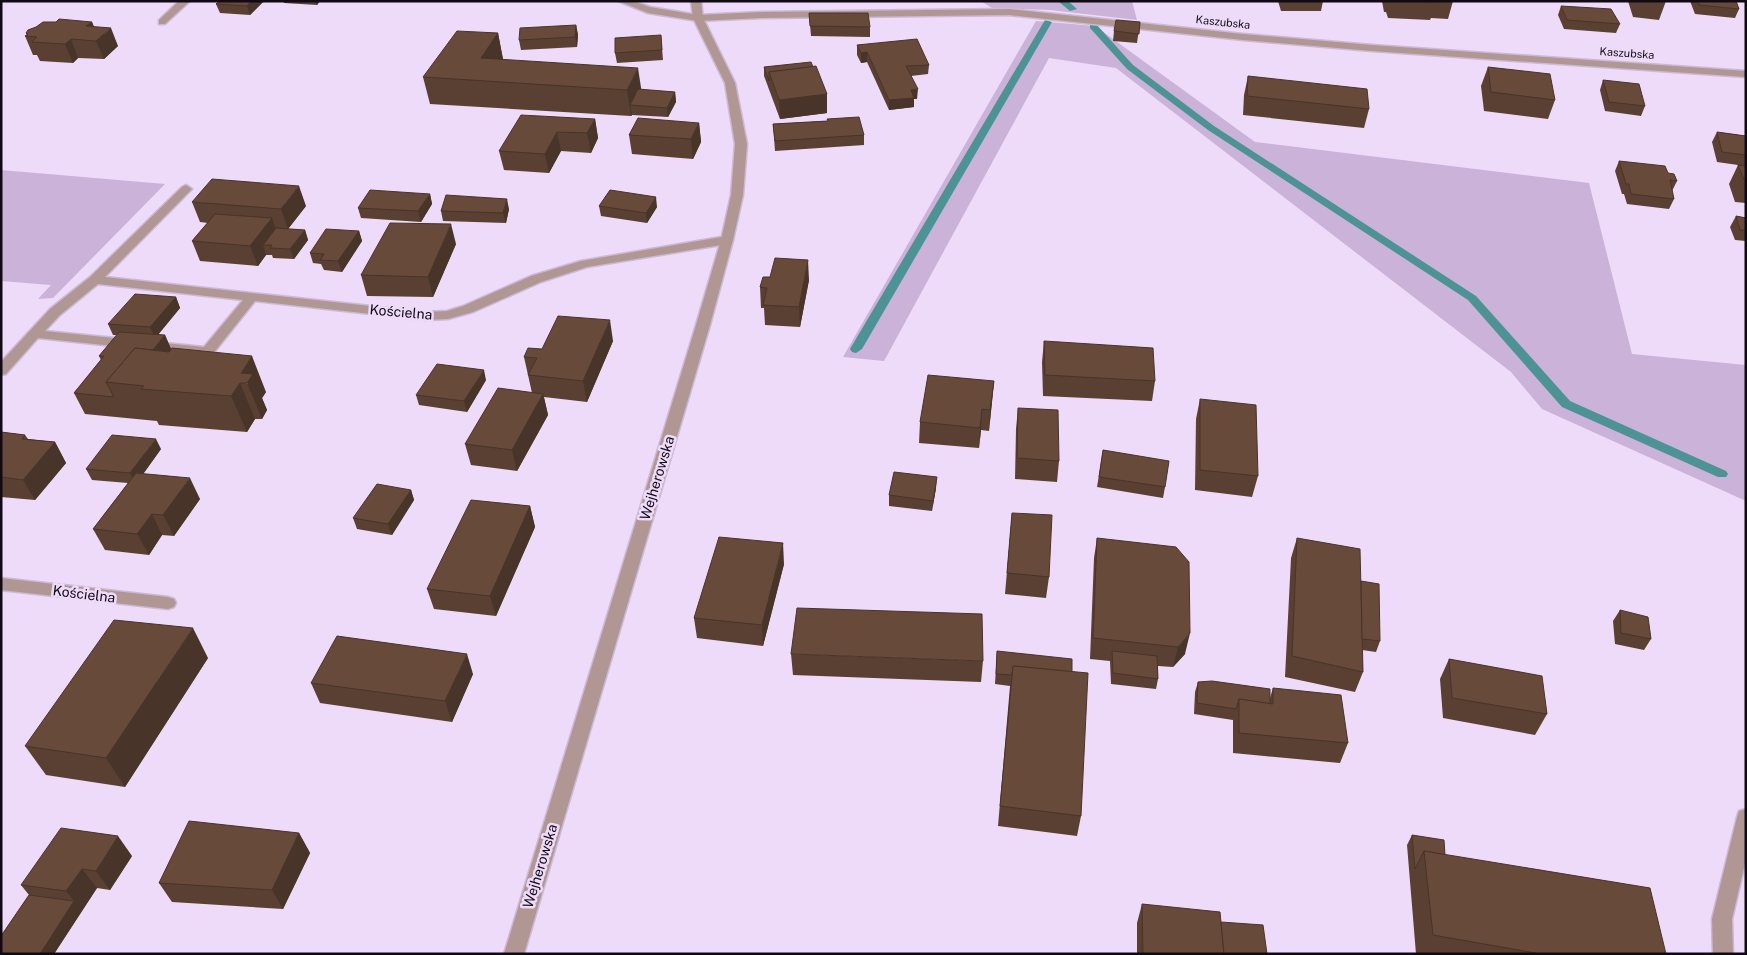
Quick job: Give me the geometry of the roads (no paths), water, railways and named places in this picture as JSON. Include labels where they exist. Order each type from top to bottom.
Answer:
[{"type":"street","points":[[162,22],[185,1]]},
{"type":"street","name":"Kaszubska","points":[[623,1],[648,10],[698,18],[761,15],[1009,12],[1243,37],[1372,48],[1746,74]]},
{"type":"street","name":"Wejherowska","points":[[514,954],[727,240],[737,195],[741,144],[730,83],[698,18],[696,1]]},
{"type":"street","points":[[1,371],[56,312],[95,280],[186,189]]},
{"type":"street","name":"Kościelna","points":[[95,280],[425,316],[448,315],[468,309],[536,279],[585,264],[727,240]]},
{"type":"street","points":[[36,334],[208,352],[252,297]]},
{"type":"street","name":"Kościelna","points":[[1,584],[168,603]]},
{"type":"street","points":[[1723,954],[1722,919],[1746,817]]},
{"type":"waterway","points":[[1062,1],[1073,9]]},
{"type":"waterway","points":[[856,349],[1048,22]]},
{"type":"waterway","points":[[1093,26],[1130,67],[1211,128],[1472,298],[1566,404],[1722,474]]}]
